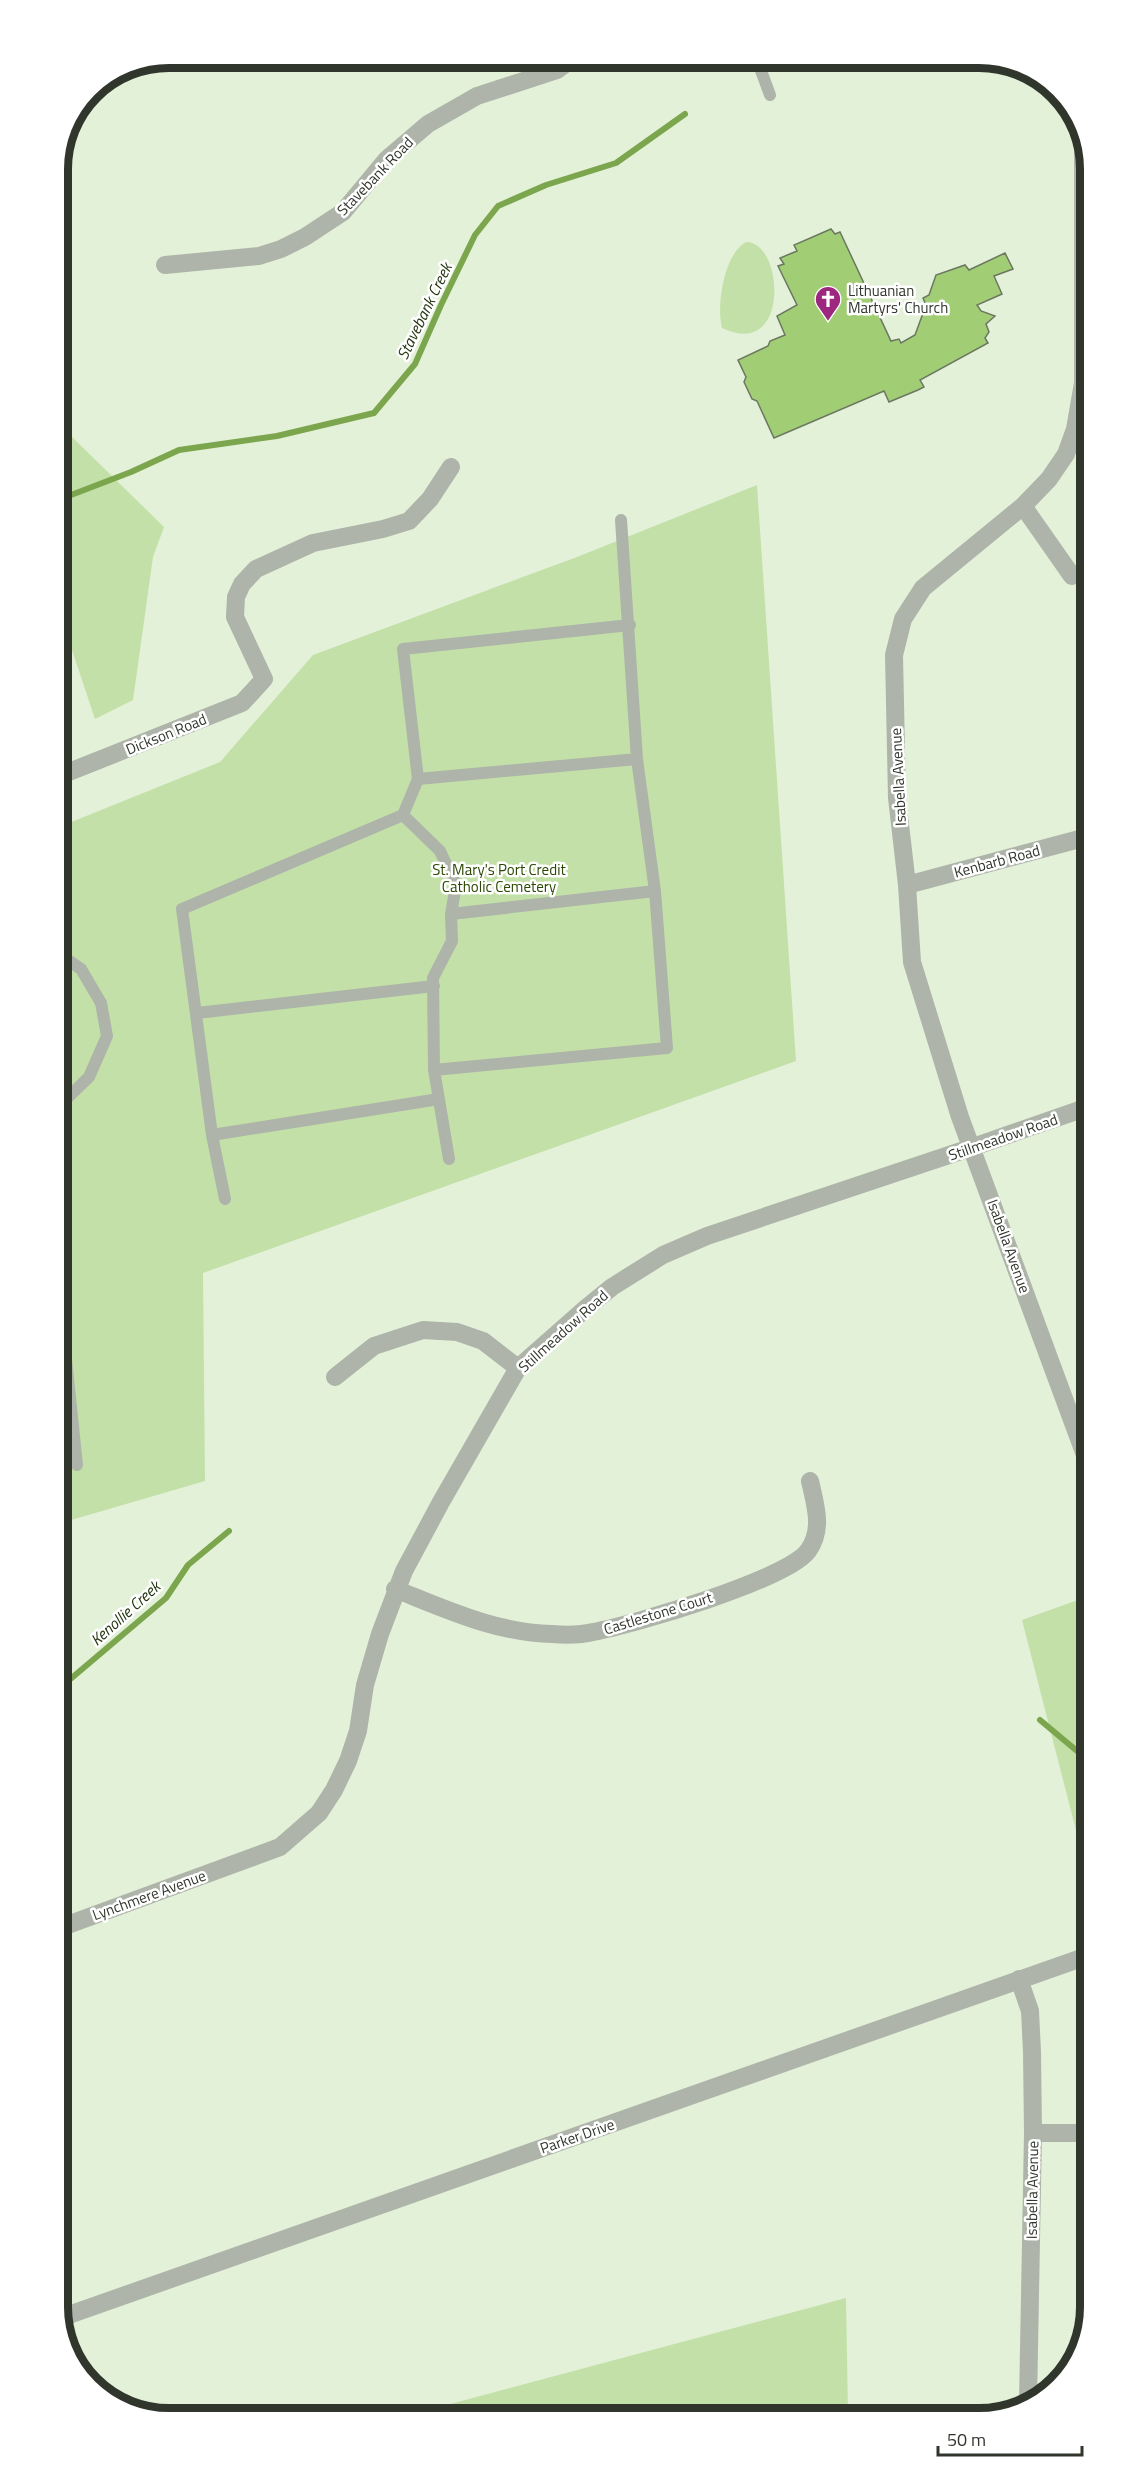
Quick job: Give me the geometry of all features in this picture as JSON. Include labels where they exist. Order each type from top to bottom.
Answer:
[{"type":"street","name":"Stavebank Road","points":[[165,265],[259,256],[281,249],[305,237],[343,212],[387,159],[428,124],[477,96],[559,68]]},
{"type":"street","name":"Isabella Avenue","points":[[1080,404],[1075,429],[1066,454],[1048,479],[1023,506],[923,588],[903,619],[894,655],[897,798],[907,885],[912,962],[960,1117],[1080,1441]]},
{"type":"street","name":"Dickson Road","points":[[68,772],[242,703],[264,679],[236,617],[236,597],[249,576],[256,569],[313,543],[383,529],[409,520],[430,499],[451,467]]},
{"type":"street","points":[[1023,506],[1072,576]]},
{"type":"street","name":"Kenbarb Road","points":[[907,885],[1080,839]]},
{"type":"street","name":"Stillmeadow Road","points":[[236,1864],[280,1847],[319,1813],[334,1790],[358,1731],[365,1685],[395,1589],[441,1502],[518,1368],[612,1287],[671,1251],[707,1236],[1080,1110]]},
{"type":"street","points":[[335,1377],[374,1346],[423,1330],[457,1332],[483,1341],[518,1368]]},
{"type":"street","name":"Castlestone Court","points":[[395,1589],[473,1619],[519,1630],[552,1634],[590,1633],[624,1625],[769,1577],[800,1560],[810,1549],[819,1524],[810,1481]]},
{"type":"street","name":"Lynchmere Avenue","points":[[68,1925],[236,1864]]},
{"type":"street","name":"Parker Drive","points":[[68,2315],[1080,1958]]},
{"type":"street","name":"Isabella Avenue","points":[[1019,1979],[1030,2011],[1033,2133],[1028,2396]]},
{"type":"street","points":[[1033,2133],[1080,2133]]},
{"type":"lane","points":[[760,68],[770,95]]},
{"type":"lane","points":[[434,1070],[667,1048],[655,891],[637,759],[630,625],[621,520]]},
{"type":"lane","points":[[225,1199],[212,1135],[182,909],[403,815],[418,778],[403,649],[630,625]]},
{"type":"lane","points":[[418,778],[637,759]]},
{"type":"lane","points":[[403,815],[440,851],[456,885],[451,914],[452,941],[433,978],[434,1070],[449,1159]]},
{"type":"lane","points":[[451,914],[655,891]]},
{"type":"lane","points":[[68,960],[81,969],[101,1003],[106,1036],[89,1077],[68,1097]]},
{"type":"lane","points":[[197,1013],[434,986]]},
{"type":"lane","points":[[212,1135],[439,1099]]},
{"type":"lane","points":[[68,1378],[77,1465]]},
{"type":"green space","points":[[746,242],[759,247],[768,260],[773,277],[774,297],[770,315],[760,328],[744,334],[722,328],[720,307],[727,268],[738,248]]},
{"type":"green space","points":[[68,428],[70,435],[164,527],[153,557],[133,700],[95,719],[68,638]]},
{"type":"green space","name":"St. Mary's Port Credit Catholic Cemetery","points":[[757,485],[796,1061],[203,1273],[205,1481],[68,1521],[68,823],[220,762],[313,655],[577,557]]},
{"type":"green space","points":[[1080,1599],[1080,1846],[1022,1620]]},
{"type":"green space","points":[[846,2298],[848,2408],[436,2408]]},
{"type":"building","points":[[831,229],[835,234],[840,232],[891,341],[899,339],[901,343],[915,335],[926,305],[923,298],[929,295],[936,275],[965,265],[969,270],[1005,253],[1013,269],[994,276],[1002,294],[977,305],[981,311],[995,316],[986,324],[989,332],[985,338],[988,343],[920,380],[924,387],[918,390],[889,402],[884,391],[774,438],[757,401],[752,399],[744,382],[746,377],[738,360],[785,335],[777,316],[797,305],[778,266],[784,264],[780,258],[797,251],[794,245]]},
{"type":"waterway","name":"Stavebank Creek","points":[[68,496],[131,472],[179,450],[277,436],[374,413],[415,364],[475,235],[498,206],[546,185],[616,163],[685,114]]},
{"type":"waterway","name":"Kenollie Creek","points":[[68,1681],[166,1598],[188,1565],[229,1531]]},
{"type":"waterway","name":"Kenollie Creek","points":[[1040,1720],[1080,1753]]},
{"type":"place","name":"Lithuanian Martyrs' Church","points":[[828,322]]}]
